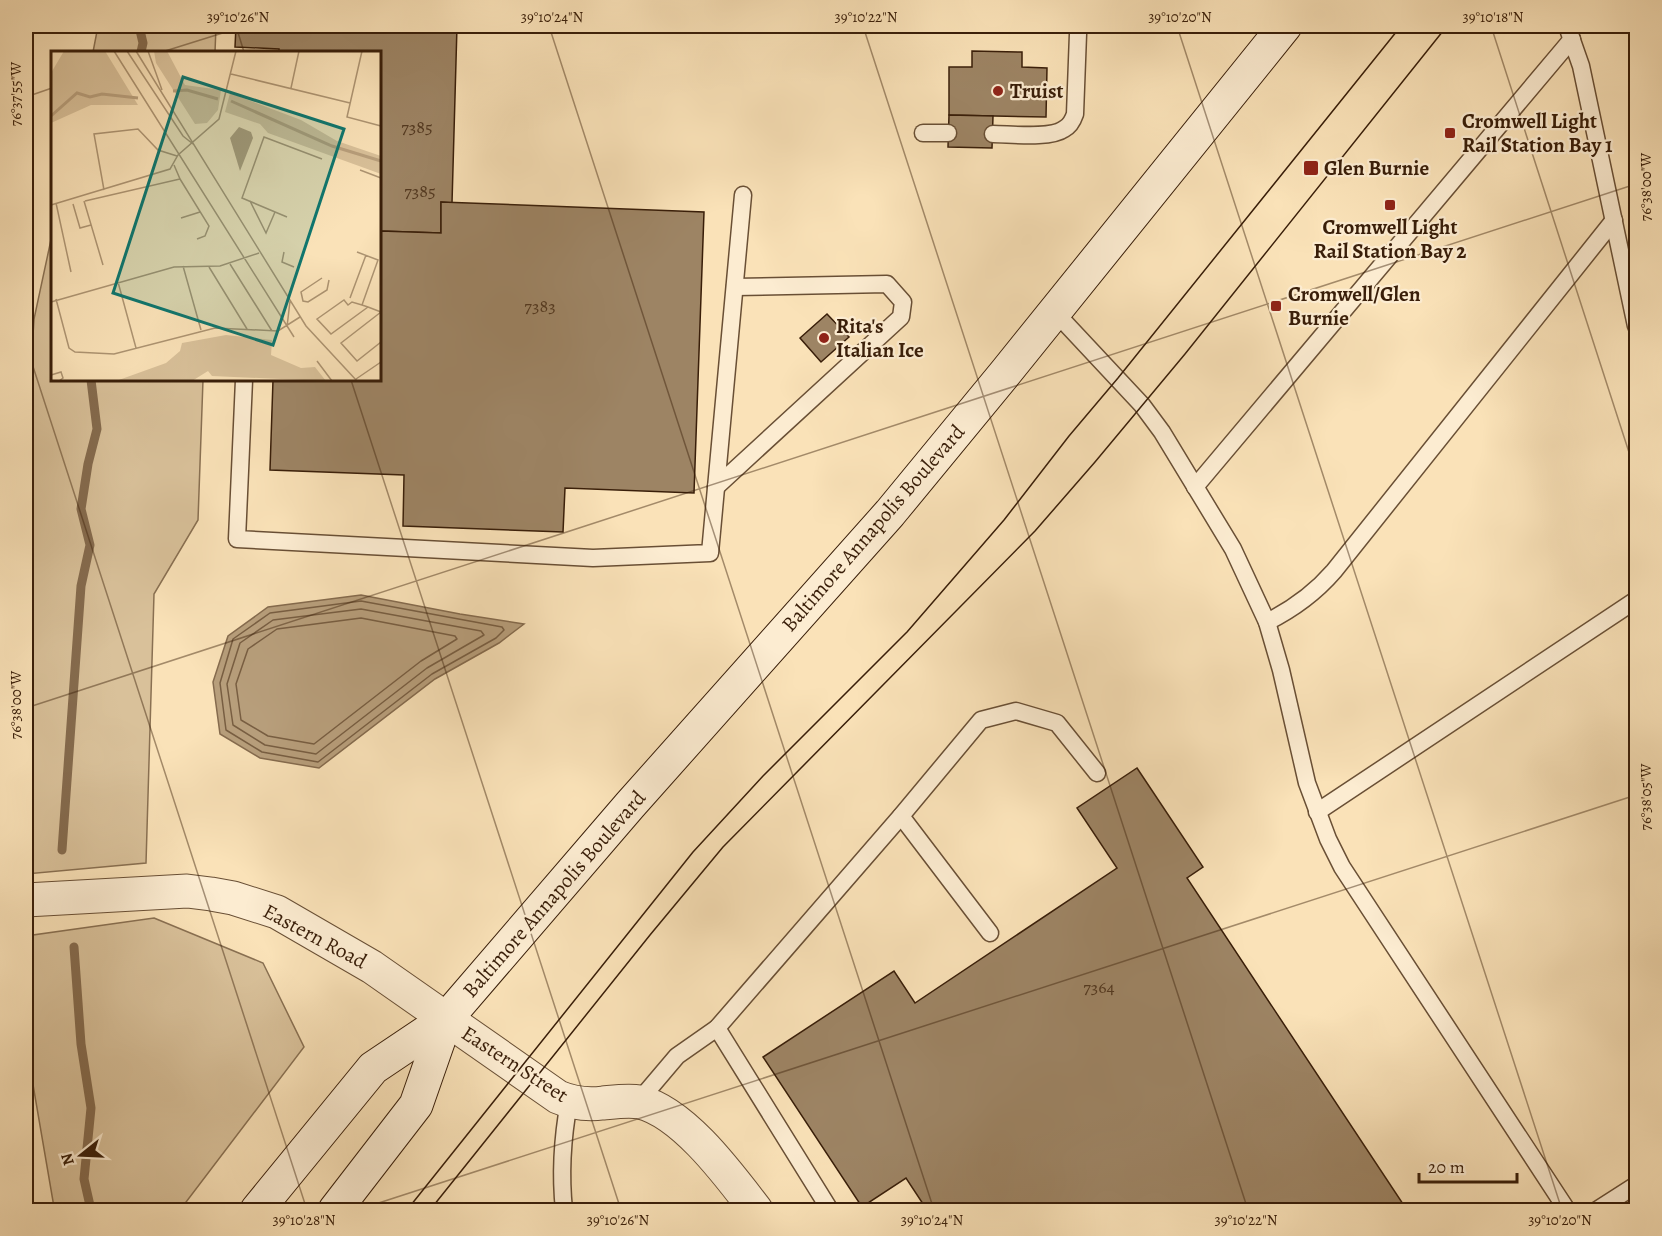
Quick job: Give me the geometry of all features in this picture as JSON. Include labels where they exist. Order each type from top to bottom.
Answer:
[{"type":"main road","name":"Baltimore Annapolis Boulevard","points":[[257,1210],[373,1068],[446,1019],[630,805],[890,513],[1285,26]]},
{"type":"main road","name":"Eastern Road","points":[[26,900],[187,891],[233,898],[277,912],[372,967],[446,1019]]},
{"type":"main road","name":"Baltimore Annapolis Boulevard","points":[[334,1210],[416,1105],[446,1019]]},
{"type":"main road","name":"Eastern Street","points":[[446,1019],[558,1097],[569,1102],[599,1104],[638,1102],[673,1118],[713,1157],[756,1210]]},
{"type":"lane","points":[[1196,487],[1570,32]]},
{"type":"lane","points":[[1570,32],[1581,66],[1636,326]]},
{"type":"lane","points":[[993,134],[1050,135],[1066,128],[1072,121],[1075,114],[1078,34]]},
{"type":"lane","points":[[923,133],[948,133]]},
{"type":"lane","points":[[244,381],[237,539],[593,558],[710,553],[743,195]]},
{"type":"lane","points":[[1267,622],[1309,596],[1328,578],[1614,220]]},
{"type":"lane","points":[[716,487],[901,317],[903,302],[887,284],[735,287]]},
{"type":"lane","points":[[1055,312],[1142,405],[1162,432],[1233,549],[1267,622],[1317,812],[1342,867],[1567,1210]]},
{"type":"lane","points":[[1317,812],[1636,600]]},
{"type":"lane","points":[[638,1102],[677,1056],[717,1028],[981,720],[1016,711],[1056,723],[1097,773]]},
{"type":"lane","points":[[901,816],[990,933]]},
{"type":"lane","points":[[717,1028],[830,1210]]},
{"type":"lane","points":[[564,1210],[561,1155],[569,1102]]},
{"type":"lane","points":[[1597,1210],[1636,1185]]},
{"type":"shaded area","points":[[98,26],[216,26],[215,51],[93,51]]},
{"type":"shaded area","points":[[51,240],[51,381],[203,381],[198,520],[154,594],[146,863],[26,874],[26,447],[34,319]]},
{"type":"shaded area","points":[[154,918],[263,963],[304,1047],[180,1210],[51,1210],[54,1207],[26,1044],[26,936]]},
{"type":"water","points":[[361,595],[524,624],[499,643],[435,679],[319,768],[260,758],[220,734],[213,682],[228,636],[268,607]]},
{"type":"building","points":[[236,26],[457,26],[452,203],[441,202],[441,233],[381,231],[381,51],[279,51],[279,49],[235,47]]},
{"type":"building","name":"Truist","points":[[972,51],[1022,52],[1022,67],[1047,68],[1046,117],[949,115],[949,67],[972,67]]},
{"type":"building","points":[[949,115],[993,116],[992,148],[948,147]]},
{"type":"building","points":[[441,202],[704,212],[694,493],[565,488],[563,532],[403,526],[404,475],[270,470],[273,381],[381,381],[381,231],[441,233]]},
{"type":"building","name":"Rita's Italian Ice","points":[[827,314],[849,337],[821,362],[800,338]]},
{"type":"building","points":[[1137,768],[1203,867],[1187,878],[1407,1210],[927,1210],[906,1178],[862,1207],[763,1057],[894,971],[915,1003],[1117,868],[1077,808]]},
{"type":"waterway","points":[[139,26],[143,43],[141,51]]},
{"type":"waterway","points":[[62,850],[81,586],[90,545],[81,509],[88,464],[97,429],[91,381]]},
{"type":"waterway","points":[[74,947],[81,1044],[91,1108],[84,1179],[91,1210]]},
{"type":"tram line","points":[[407,1210],[693,852],[763,776],[907,632],[1004,520],[1069,436],[1401,26]]},
{"type":"tram line","points":[[430,1210],[723,847],[1035,531],[1095,462],[1185,354],[1447,26]]},
{"type":"place","name":"Truist","points":[[998,91]]},
{"type":"place","name":"Cromwell Light Rail Station Bay 1","points":[[1450,133]]},
{"type":"place","name":"Glen Burnie","points":[[1311,168]]},
{"type":"place","name":"Cromwell Light Rail Station Bay 2","points":[[1390,205]]},
{"type":"place","name":"Cromwell/Glen Burnie","points":[[1276,306]]},
{"type":"place","name":"Rita's Italian Ice","points":[[824,338]]}]
